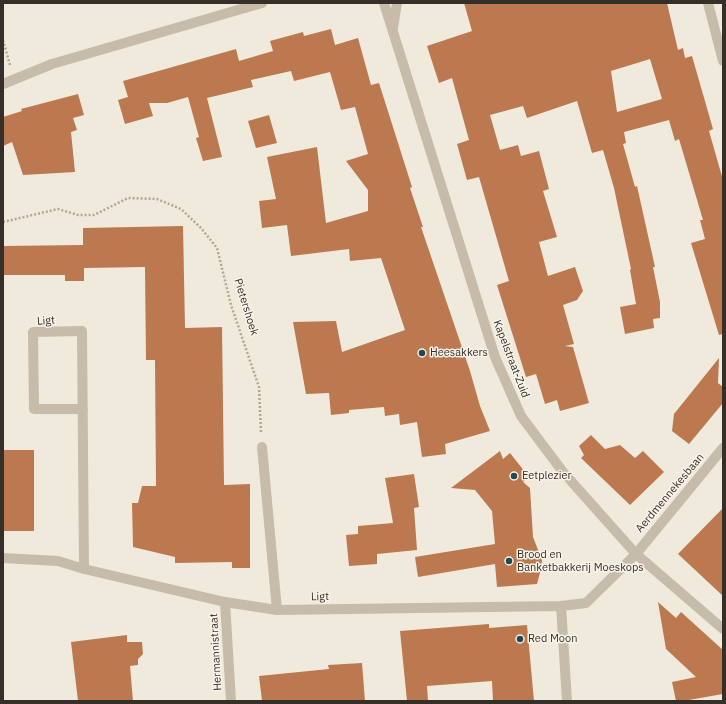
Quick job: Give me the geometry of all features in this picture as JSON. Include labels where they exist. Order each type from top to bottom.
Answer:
[{"type":"street","points":[[3,84],[52,64],[262,3]]},
{"type":"street","name":"Kapelstraat-Zuid","points":[[384,3],[495,357],[521,416],[563,472],[636,554],[723,628]]},
{"type":"street","name":"Kapelstraat-Zuid","points":[[393,30],[397,3]]},
{"type":"street","points":[[708,3],[723,61]]},
{"type":"street","name":"Ligt","points":[[83,409],[34,409],[33,332],[82,331],[83,409],[84,569]]},
{"type":"street","points":[[262,446],[277,610]]},
{"type":"street","name":"Aerdmennekesbaan","points":[[561,606],[586,603],[636,554],[723,448]]},
{"type":"street","name":"Ligt","points":[[3,558],[58,561],[84,569],[225,602],[277,610],[561,606]]},
{"type":"street","name":"Hermannistraat","points":[[225,602],[230,701]]},
{"type":"street","points":[[561,606],[567,701]]},
{"type":"path","points":[[3,40],[15,80]]},
{"type":"path","name":"Pietershoek","points":[[3,222],[58,209],[78,215],[94,215],[128,198],[157,198],[181,209],[201,228],[217,248],[231,304],[259,387],[262,446]]},
{"type":"building","points":[[464,3],[667,3],[678,50],[683,48],[685,58],[692,56],[713,129],[709,131],[723,180],[723,334],[719,335],[691,243],[705,239],[700,220],[703,220],[679,139],[675,141],[669,120],[624,132],[626,143],[623,144],[635,187],[637,186],[655,267],[653,267],[660,302],[660,318],[653,319],[654,328],[625,334],[620,307],[636,304],[631,269],[614,188],[603,150],[592,153],[577,101],[527,118],[523,106],[490,115],[500,150],[518,145],[521,156],[539,151],[549,189],[543,191],[557,237],[539,242],[548,276],[575,267],[583,291],[577,300],[563,305],[574,344],[565,346],[573,347],[589,403],[560,411],[557,400],[545,404],[536,374],[526,377],[497,285],[509,281],[479,177],[467,180],[457,144],[469,140],[452,78],[439,83],[427,46],[472,31]],"holes":[[[650,59],[662,99],[617,112],[611,71]]]},
{"type":"building","points":[[331,29],[335,45],[358,38],[371,85],[379,83],[412,187],[410,188],[423,227],[421,227],[470,371],[480,406],[490,431],[445,444],[446,454],[422,457],[417,422],[400,425],[399,414],[385,416],[384,407],[349,410],[349,413],[331,415],[329,393],[306,394],[293,322],[336,321],[342,352],[405,330],[381,258],[350,261],[349,249],[291,256],[287,225],[262,228],[259,201],[276,199],[267,157],[317,147],[326,223],[368,211],[368,190],[346,161],[368,154],[355,107],[341,110],[330,72],[294,81],[291,71],[251,80],[253,87],[207,98],[222,157],[203,161],[196,138],[199,137],[188,97],[167,103],[149,103],[153,116],[125,124],[118,100],[128,97],[123,81],[236,49],[239,61],[273,51],[270,41],[303,32],[304,36]]},
{"type":"building","points":[[78,94],[84,115],[73,118],[77,130],[71,132],[75,172],[23,175],[12,142],[3,146],[3,117],[22,111],[21,109]]},
{"type":"building","points":[[269,115],[277,143],[256,148],[248,121]]},
{"type":"building","points":[[183,226],[185,328],[222,327],[224,485],[250,484],[250,568],[232,568],[232,562],[175,563],[175,557],[133,547],[132,503],[138,503],[142,486],[156,486],[155,360],[146,360],[145,267],[84,268],[84,281],[65,281],[65,275],[3,275],[3,246],[83,245],[83,228]]},
{"type":"building","points":[[719,358],[718,383],[723,387],[723,403],[689,444],[672,431],[674,414]]},
{"type":"building","points":[[591,435],[605,449],[620,445],[635,458],[643,451],[664,472],[630,505],[581,458],[584,455],[579,446]]},
{"type":"building","points":[[3,450],[34,450],[34,531],[3,531]]},
{"type":"building","points":[[500,451],[503,459],[510,453],[529,477],[523,482],[530,488],[533,537],[542,560],[537,584],[497,587],[495,564],[418,577],[415,557],[495,544],[492,511],[475,490],[451,488]]},
{"type":"building","points":[[414,474],[419,507],[414,508],[417,550],[377,554],[377,564],[349,566],[346,535],[358,534],[358,526],[393,523],[385,478]]},
{"type":"building","points":[[723,508],[723,596],[678,554]]},
{"type":"building","points":[[658,602],[676,618],[681,612],[723,650],[723,694],[676,701],[672,682],[696,677],[666,649]]},
{"type":"building","points":[[489,624],[489,628],[527,625],[534,701],[493,701],[492,681],[427,686],[428,701],[407,701],[400,631]]},
{"type":"building","points":[[127,635],[127,642],[142,642],[143,654],[138,659],[138,665],[130,666],[133,701],[78,701],[71,642]]},
{"type":"building","points":[[362,663],[365,701],[262,701],[259,676],[329,669],[328,665]]},
{"type":"place","name":"Heesakkers","points":[[422,353]]},
{"type":"place","name":"Eetplezier","points":[[514,476]]},
{"type":"place","name":"Brood en Banketbakkerij Moeskops","points":[[509,561]]},
{"type":"place","name":"Red Moon","points":[[520,639]]}]
